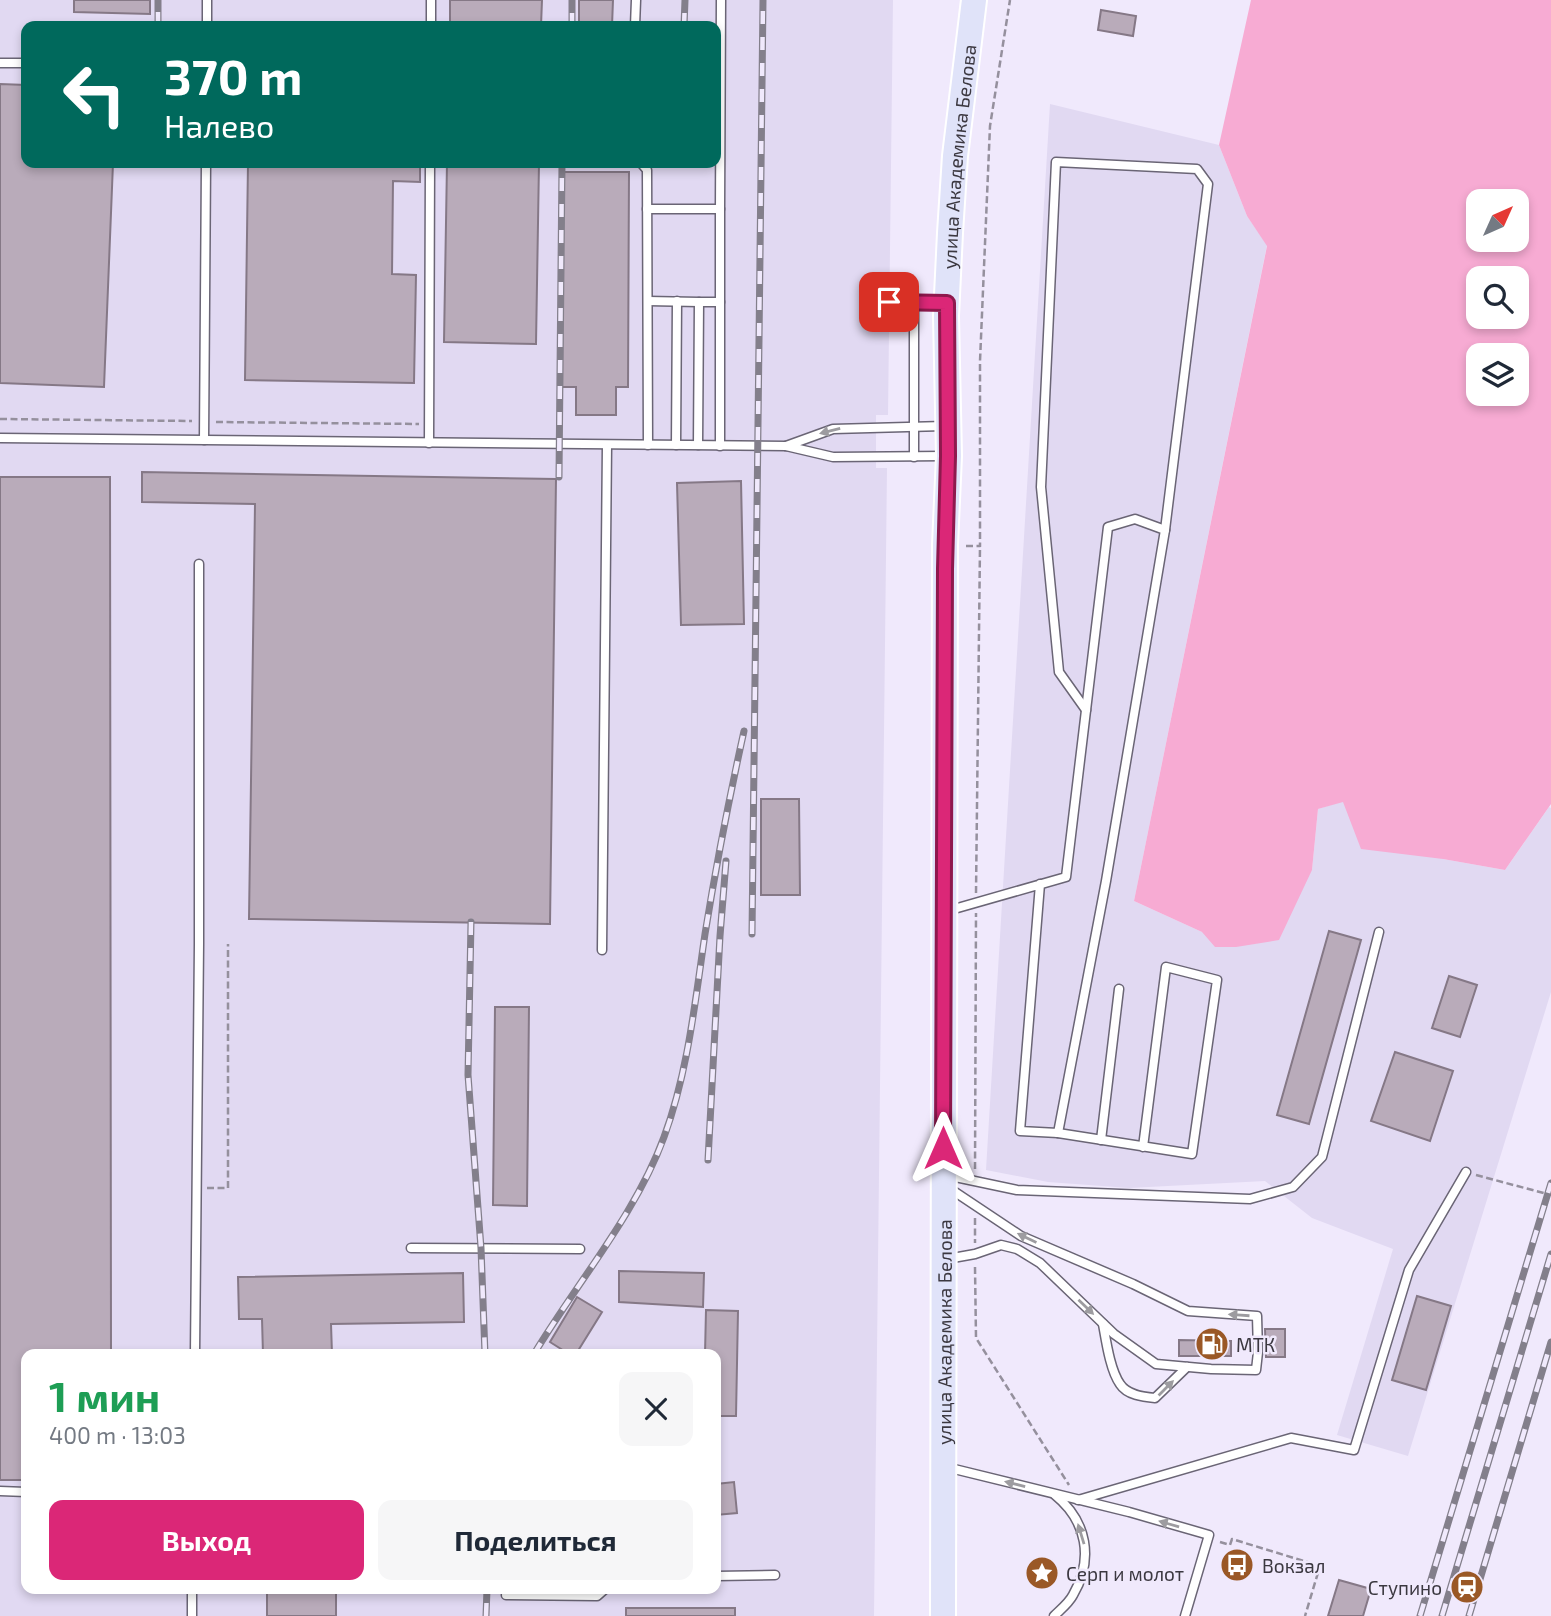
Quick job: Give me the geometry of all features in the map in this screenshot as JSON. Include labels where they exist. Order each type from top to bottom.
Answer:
[{"type":"main road","name":"улица Академика Белова","points":[[943,1616],[947,303],[955,156],[974,0]]},
{"type":"lane","points":[[207,0],[207,21]]},
{"type":"lane","points":[[430,21],[431,0]]},
{"type":"lane","points":[[635,21],[636,0]]},
{"type":"lane","points":[[721,0],[721,21]]},
{"type":"lane","points":[[0,63],[21,63]]},
{"type":"lane","points":[[1058,1133],[1106,881],[1165,530],[1208,184],[1197,169],[1056,162],[1041,487],[1059,672],[1086,710]]},
{"type":"lane","points":[[204,440],[206,168]]},
{"type":"lane","points":[[429,443],[430,168]]},
{"type":"lane","points":[[646,168],[648,445]]},
{"type":"lane","points":[[720,168],[720,446]]},
{"type":"lane","points":[[648,209],[720,209]]},
{"type":"lane","points":[[648,301],[720,302]]},
{"type":"lane","points":[[676,445],[677,302]]},
{"type":"lane","points":[[698,445],[699,302]]},
{"type":"lane","points":[[870,302],[947,303]]},
{"type":"lane","points":[[914,303],[914,457]]},
{"type":"lane","points":[[786,446],[833,429],[948,426]]},
{"type":"lane","points":[[0,438],[786,446],[833,457],[948,456]]},
{"type":"lane","points":[[602,950],[607,445]]},
{"type":"lane","points":[[944,911],[1066,877],[1108,527],[1135,519],[1165,530]]},
{"type":"lane","points":[[195,1349],[199,564]]},
{"type":"lane","points":[[1040,884],[1020,1131],[1058,1133],[1143,1147],[1192,1154],[1217,980],[1166,967],[1143,1147]]},
{"type":"lane","points":[[943,1180],[975,1181],[1017,1190],[1250,1199],[1293,1187],[1322,1157],[1379,932]]},
{"type":"lane","points":[[1101,1140],[1119,989]]},
{"type":"lane","points":[[1078,1500],[1291,1438],[1354,1450],[1409,1270],[1466,1172]]},
{"type":"lane","points":[[943,1180],[975,1206],[1021,1236],[1188,1311],[1257,1316],[1256,1370],[1156,1364],[1103,1324],[1040,1263],[1017,1249],[1002,1245],[975,1254],[944,1259]]},
{"type":"lane","points":[[411,1248],[580,1249]]},
{"type":"lane","points":[[1103,1324],[1111,1361],[1120,1385],[1136,1396],[1155,1398],[1187,1367]]},
{"type":"lane","points":[[943,1466],[1209,1535],[1185,1616]]},
{"type":"lane","points":[[0,1491],[21,1492]]},
{"type":"lane","points":[[1052,1493],[1067,1505],[1080,1526],[1086,1549],[1082,1573],[1072,1597],[1054,1616]]},
{"type":"lane","points":[[721,1576],[775,1576]]},
{"type":"lane","points":[[192,1594],[192,1616]]},
{"type":"lane","points":[[506,1595],[599,1594]]},
{"type":"path","points":[[975,1181],[980,361],[990,126],[1010,0]]},
{"type":"path","points":[[945,545],[980,546]]},
{"type":"path","points":[[197,1189],[228,1188],[228,944]]},
{"type":"path","points":[[1466,1172],[1551,1195]]},
{"type":"path","points":[[975,1206],[976,1338],[1078,1500]]},
{"type":"path","points":[[1208,1538],[1230,1545],[1232,1539],[1320,1566],[1305,1616]]},
{"type":"shaded area","points":[[0,0],[893,0],[888,415],[876,415],[876,468],[887,468],[874,1616],[0,1616]]},
{"type":"shaded area","points":[[1251,0],[1551,0],[1551,804],[1505,870],[1361,849],[1343,802],[1318,809],[1312,870],[1279,940],[1236,947],[1215,947],[1202,932],[1134,901],[1267,246],[1247,216],[1219,145]]},
{"type":"shaded area","points":[[1050,104],[1219,145],[1247,216],[1267,245],[1134,901],[1202,932],[1312,870],[1318,809],[1343,801],[1443,859],[1505,870],[1549,807],[1551,808],[1551,992],[1408,1456],[1337,1435],[1393,1249],[1312,1218],[1265,1181],[1129,1188],[1048,1182],[986,1170]]},
{"type":"building","points":[[74,0],[150,0],[150,14],[74,12]]},
{"type":"building","points":[[450,0],[542,0],[541,21],[450,21]]},
{"type":"building","points":[[579,0],[613,0],[612,21],[579,21]]},
{"type":"building","points":[[1101,10],[1136,16],[1133,36],[1098,30]]},
{"type":"building","points":[[0,84],[21,85],[21,168],[113,168],[104,387],[0,383]]},
{"type":"building","points":[[248,168],[420,168],[420,182],[393,181],[392,274],[416,275],[414,383],[245,380]]},
{"type":"building","points":[[447,168],[539,168],[536,344],[444,342]]},
{"type":"building","points":[[563,172],[629,172],[628,387],[616,387],[616,415],[576,415],[576,387],[562,387]]},
{"type":"building","points":[[142,472],[556,479],[550,924],[249,919],[255,504],[142,502]]},
{"type":"building","points":[[0,477],[110,477],[111,1349],[21,1349],[21,1480],[0,1480]]},
{"type":"building","points":[[741,481],[744,624],[681,625],[677,483]]},
{"type":"building","points":[[761,799],[799,799],[800,895],[761,895]]},
{"type":"building","points":[[1329,931],[1361,940],[1309,1124],[1277,1115]]},
{"type":"building","points":[[1449,976],[1477,985],[1460,1037],[1432,1028]]},
{"type":"building","points":[[495,1007],[529,1007],[527,1206],[493,1205]]},
{"type":"building","points":[[1395,1052],[1453,1071],[1430,1141],[1371,1121]]},
{"type":"building","points":[[619,1271],[704,1273],[703,1307],[619,1302]]},
{"type":"building","points":[[463,1273],[464,1322],[331,1324],[332,1349],[263,1349],[262,1319],[239,1319],[238,1277]]},
{"type":"building","points":[[1417,1296],[1451,1306],[1426,1390],[1392,1380]]},
{"type":"building","points":[[577,1297],[602,1312],[579,1349],[561,1349],[550,1342]]},
{"type":"building","points":[[706,1310],[738,1311],[736,1416],[721,1416],[721,1349],[705,1349]]},
{"type":"building","points":[[1265,1329],[1285,1329],[1285,1357],[1266,1357]]},
{"type":"building","points":[[1179,1340],[1231,1341],[1231,1356],[1179,1356]]},
{"type":"building","points":[[734,1482],[737,1513],[721,1515],[721,1483]]},
{"type":"building","name":"Ступино","points":[[1339,1580],[1371,1589],[1363,1616],[1328,1616]]},
{"type":"building","points":[[267,1594],[336,1594],[336,1616],[267,1616]]},
{"type":"building","points":[[626,1608],[735,1608],[735,1616],[626,1616]]},
{"type":"railway","points":[[158,0],[158,21]]},
{"type":"railway","points":[[572,0],[572,21]]},
{"type":"railway","points":[[684,21],[685,0]]},
{"type":"railway","points":[[752,934],[763,0]]},
{"type":"railway","points":[[559,477],[562,168]]},
{"type":"railway","points":[[537,1349],[622,1221],[638,1194],[664,1137],[685,1062],[714,883],[744,731]]},
{"type":"railway","points":[[708,1160],[726,861]]},
{"type":"railway","points":[[471,922],[468,1075],[481,1248],[485,1349]]},
{"type":"railway","points":[[1420,1616],[1551,1183]]},
{"type":"railway","points":[[1442,1616],[1551,1254]]},
{"type":"railway","points":[[1469,1616],[1551,1342]]},
{"type":"railway","points":[[486,1616],[487,1594]]},
{"type":"place","name":"МТК","points":[[1212,1344]]},
{"type":"place","name":"Вокзал","points":[[1237,1565]]},
{"type":"place","name":"Серп и молот","points":[[1042,1573]]},
{"type":"place","name":"Ступино","points":[[1467,1587]]},
{"type":"route","points":[[889,302],[947,303],[943,1148]]}]
